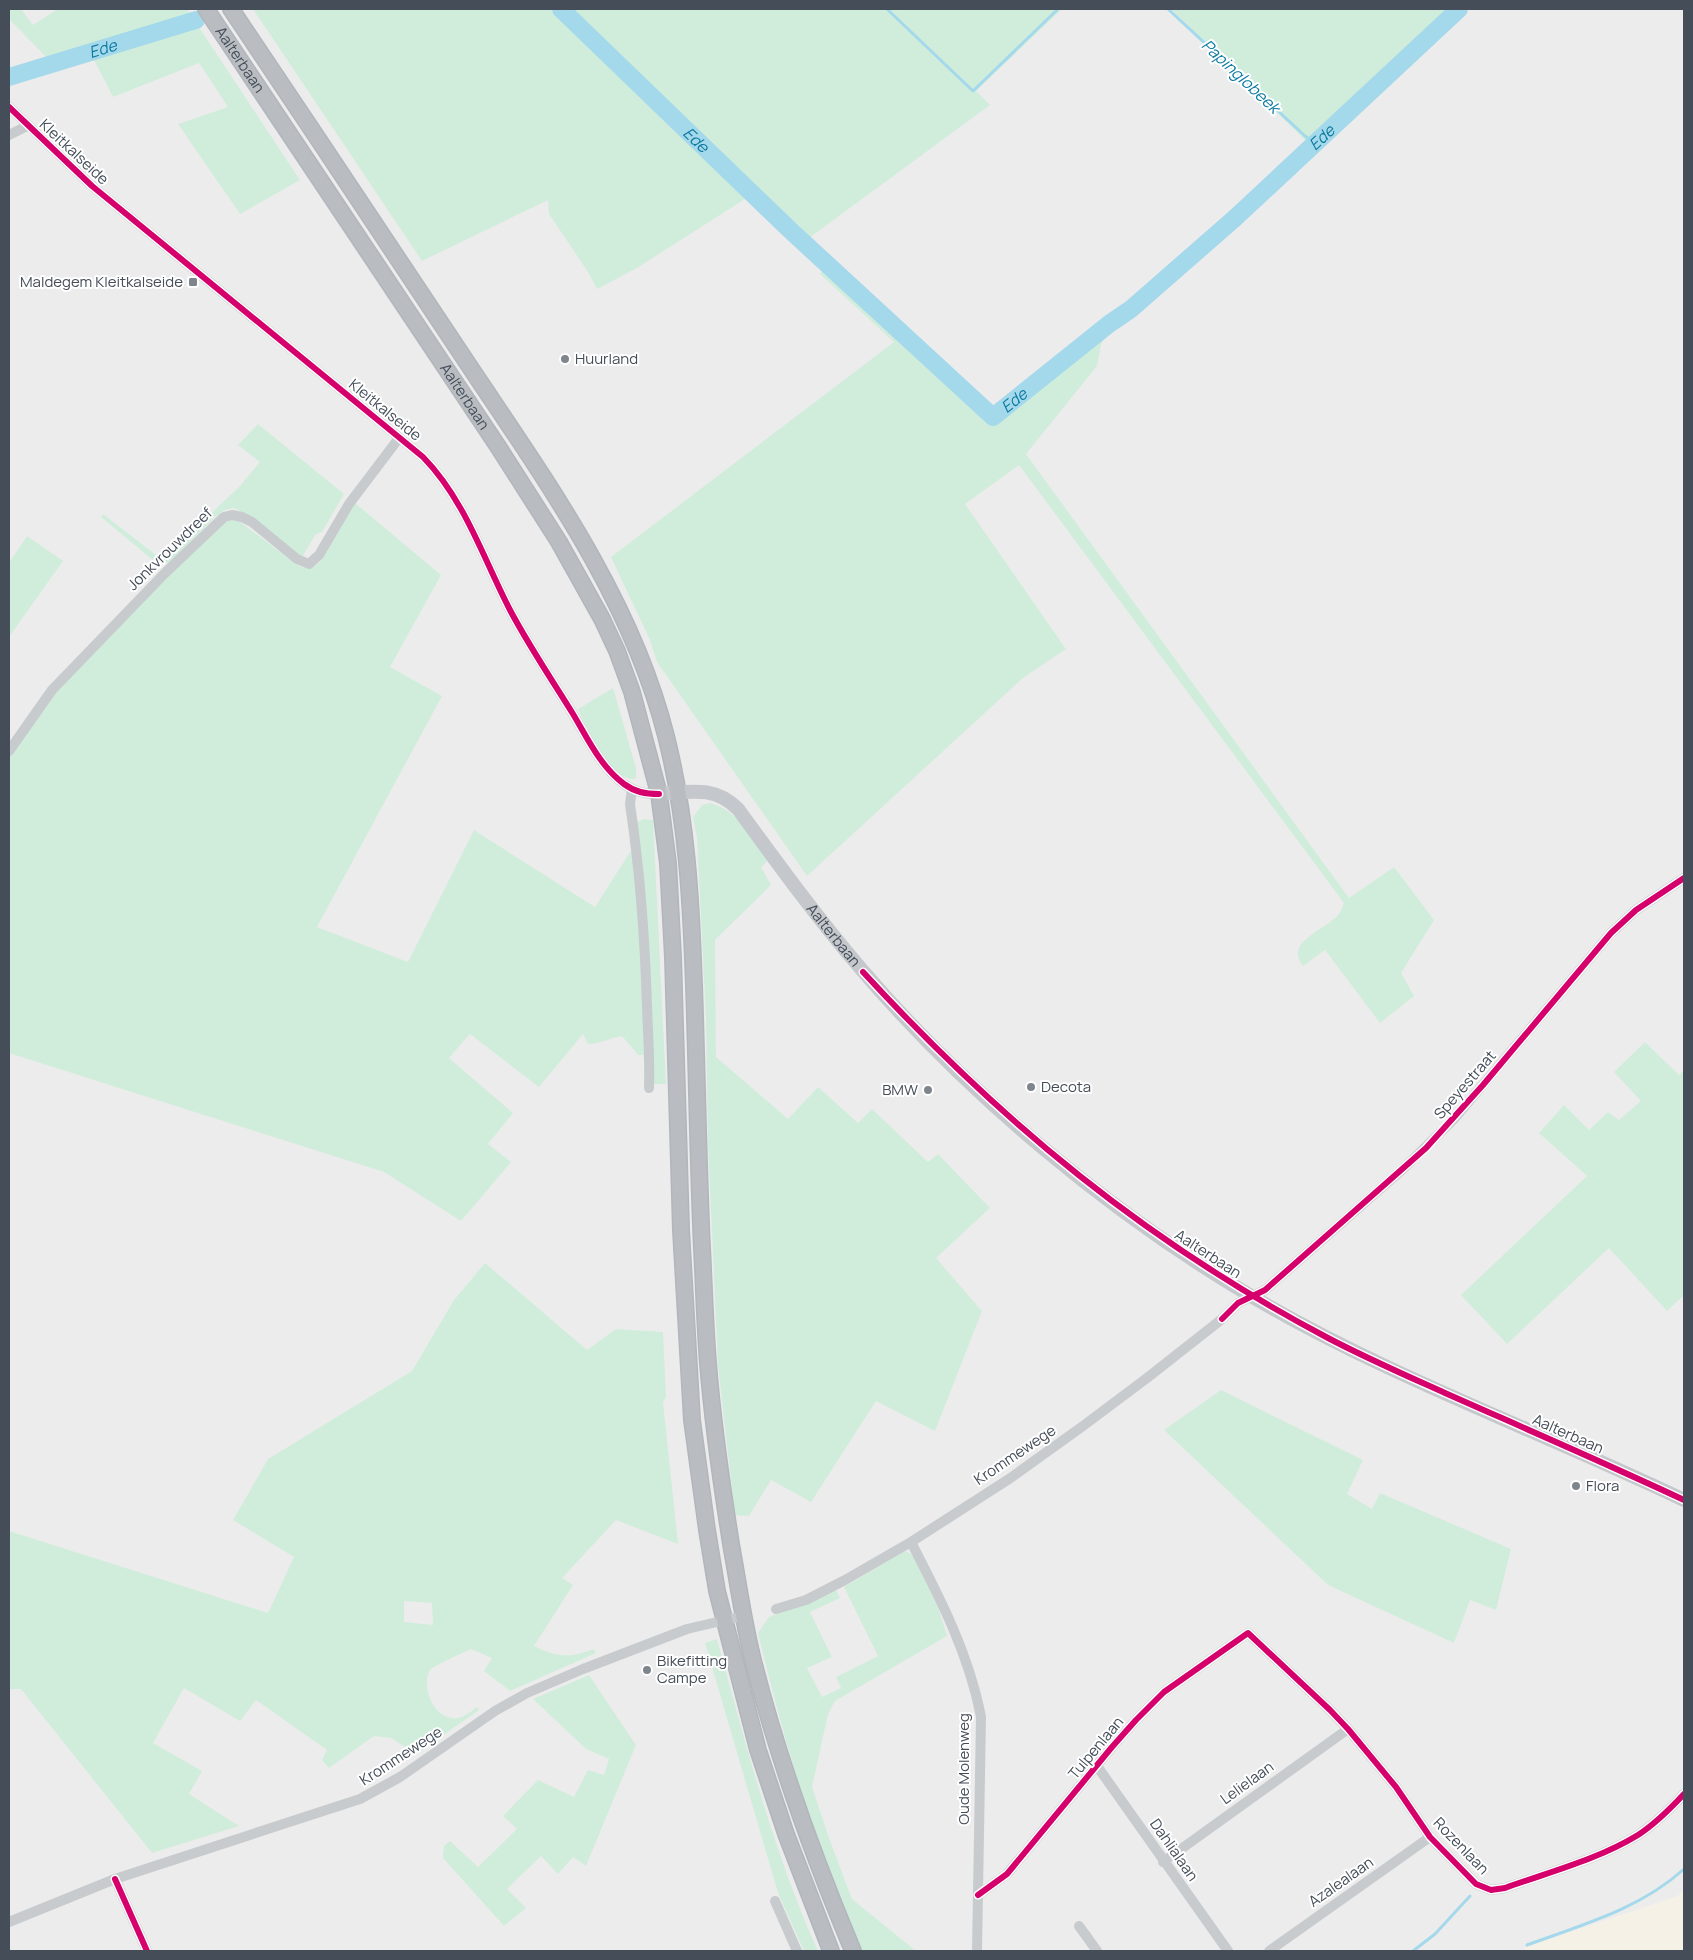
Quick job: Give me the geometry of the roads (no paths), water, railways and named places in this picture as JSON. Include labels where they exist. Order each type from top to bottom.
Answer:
[{"type":"highway","name":"Aalterbaan","points":[[206,9],[499,448],[586,588],[617,651],[632,692],[659,794]]},
{"type":"highway","name":"Aalterbaan","points":[[231,9],[560,504],[600,572],[625,622],[652,688],[665,732],[679,793]]},
{"type":"highway","points":[[679,793],[684,823],[691,908],[708,1365],[721,1480],[743,1616],[753,1662],[777,1744],[817,1863],[853,1951]]},
{"type":"highway","points":[[659,794],[668,862],[671,909],[681,1230],[692,1420],[699,1482],[716,1590],[744,1700],[776,1806],[799,1871],[831,1951]]},
{"type":"main road","name":"Aalterbaan","points":[[659,794],[709,792],[729,800],[738,809],[790,881],[863,972],[942,1054],[987,1098],[1050,1153],[1108,1200],[1168,1243],[1252,1296],[1327,1338],[1684,1500]]},
{"type":"street","name":"Kleitkalseide","points":[[9,107],[92,186],[423,457],[444,481],[467,519],[520,627],[596,753],[612,773],[632,789],[642,794],[659,794]]},
{"type":"street","points":[[9,136],[27,126]]},
{"type":"street","name":"Jonkvrouwdreef","points":[[9,751],[52,690],[165,573],[224,517],[232,515],[252,522],[297,559],[309,564],[319,555],[349,504],[399,438]]},
{"type":"street","points":[[632,789],[630,804],[642,901],[646,962],[650,1057],[649,1088]]},
{"type":"street","name":"Speyestraat","points":[[1252,1296],[1265,1290],[1426,1148],[1483,1085],[1611,933],[1636,910],[1684,878]]},
{"type":"street","name":"Krommewege","points":[[776,1608],[806,1600],[838,1584],[911,1542],[1009,1478],[1084,1426],[1222,1319],[1238,1303],[1252,1296]]},
{"type":"street","name":"Oude Molenweg","points":[[911,1542],[948,1614],[978,1699],[982,1736],[977,1951]]},
{"type":"street","name":"Krommewege","points":[[9,1922],[115,1879],[360,1799],[400,1777],[495,1711],[527,1693],[686,1629],[743,1616]]},
{"type":"street","name":"Tulpenlaan","points":[[978,1895],[1007,1874],[1136,1720],[1164,1692],[1248,1633]]},
{"type":"street","name":"Rozenlaan","points":[[1248,1633],[1348,1729],[1396,1786],[1430,1837],[1476,1884],[1491,1890],[1505,1888],[1601,1855],[1638,1835],[1665,1814],[1684,1794]]},
{"type":"street","name":"Lelielaan","points":[[1164,1862],[1348,1729]]},
{"type":"street","name":"Dahlialaan","points":[[1097,1766],[1228,1951]]},
{"type":"street","name":"Azalealaan","points":[[1269,1951],[1430,1837]]},
{"type":"street","points":[[115,1879],[147,1951]]},
{"type":"street","points":[[776,1901],[797,1951]]},
{"type":"street","points":[[1079,1926],[1097,1951]]},
{"type":"waterway","name":"Ede","points":[[561,9],[790,230],[993,417],[1109,324],[1131,309],[1235,218],[1459,9]]},
{"type":"waterway","name":"Papinglobeek","points":[[887,9],[973,91],[1058,9]]},
{"type":"waterway","name":"Papinglobeek","points":[[1168,9],[1305,136],[1314,142]]},
{"type":"waterway","name":"Ede","points":[[9,77],[196,20]]},
{"type":"waterway","points":[[1527,1945],[1610,1915],[1649,1895],[1684,1869]]},
{"type":"waterway","points":[[1413,1951],[1435,1934],[1470,1896]]},
{"type":"place","name":"Maldegem Kleitkalseide","points":[[193,282]]},
{"type":"place","name":"Huurland","points":[[565,359]]},
{"type":"place","name":"Decota","points":[[1031,1087]]},
{"type":"place","name":"BMW","points":[[928,1090]]},
{"type":"place","name":"Flora","points":[[1576,1486]]},
{"type":"place","name":"Bikefitting Campe","points":[[647,1670]]}]
